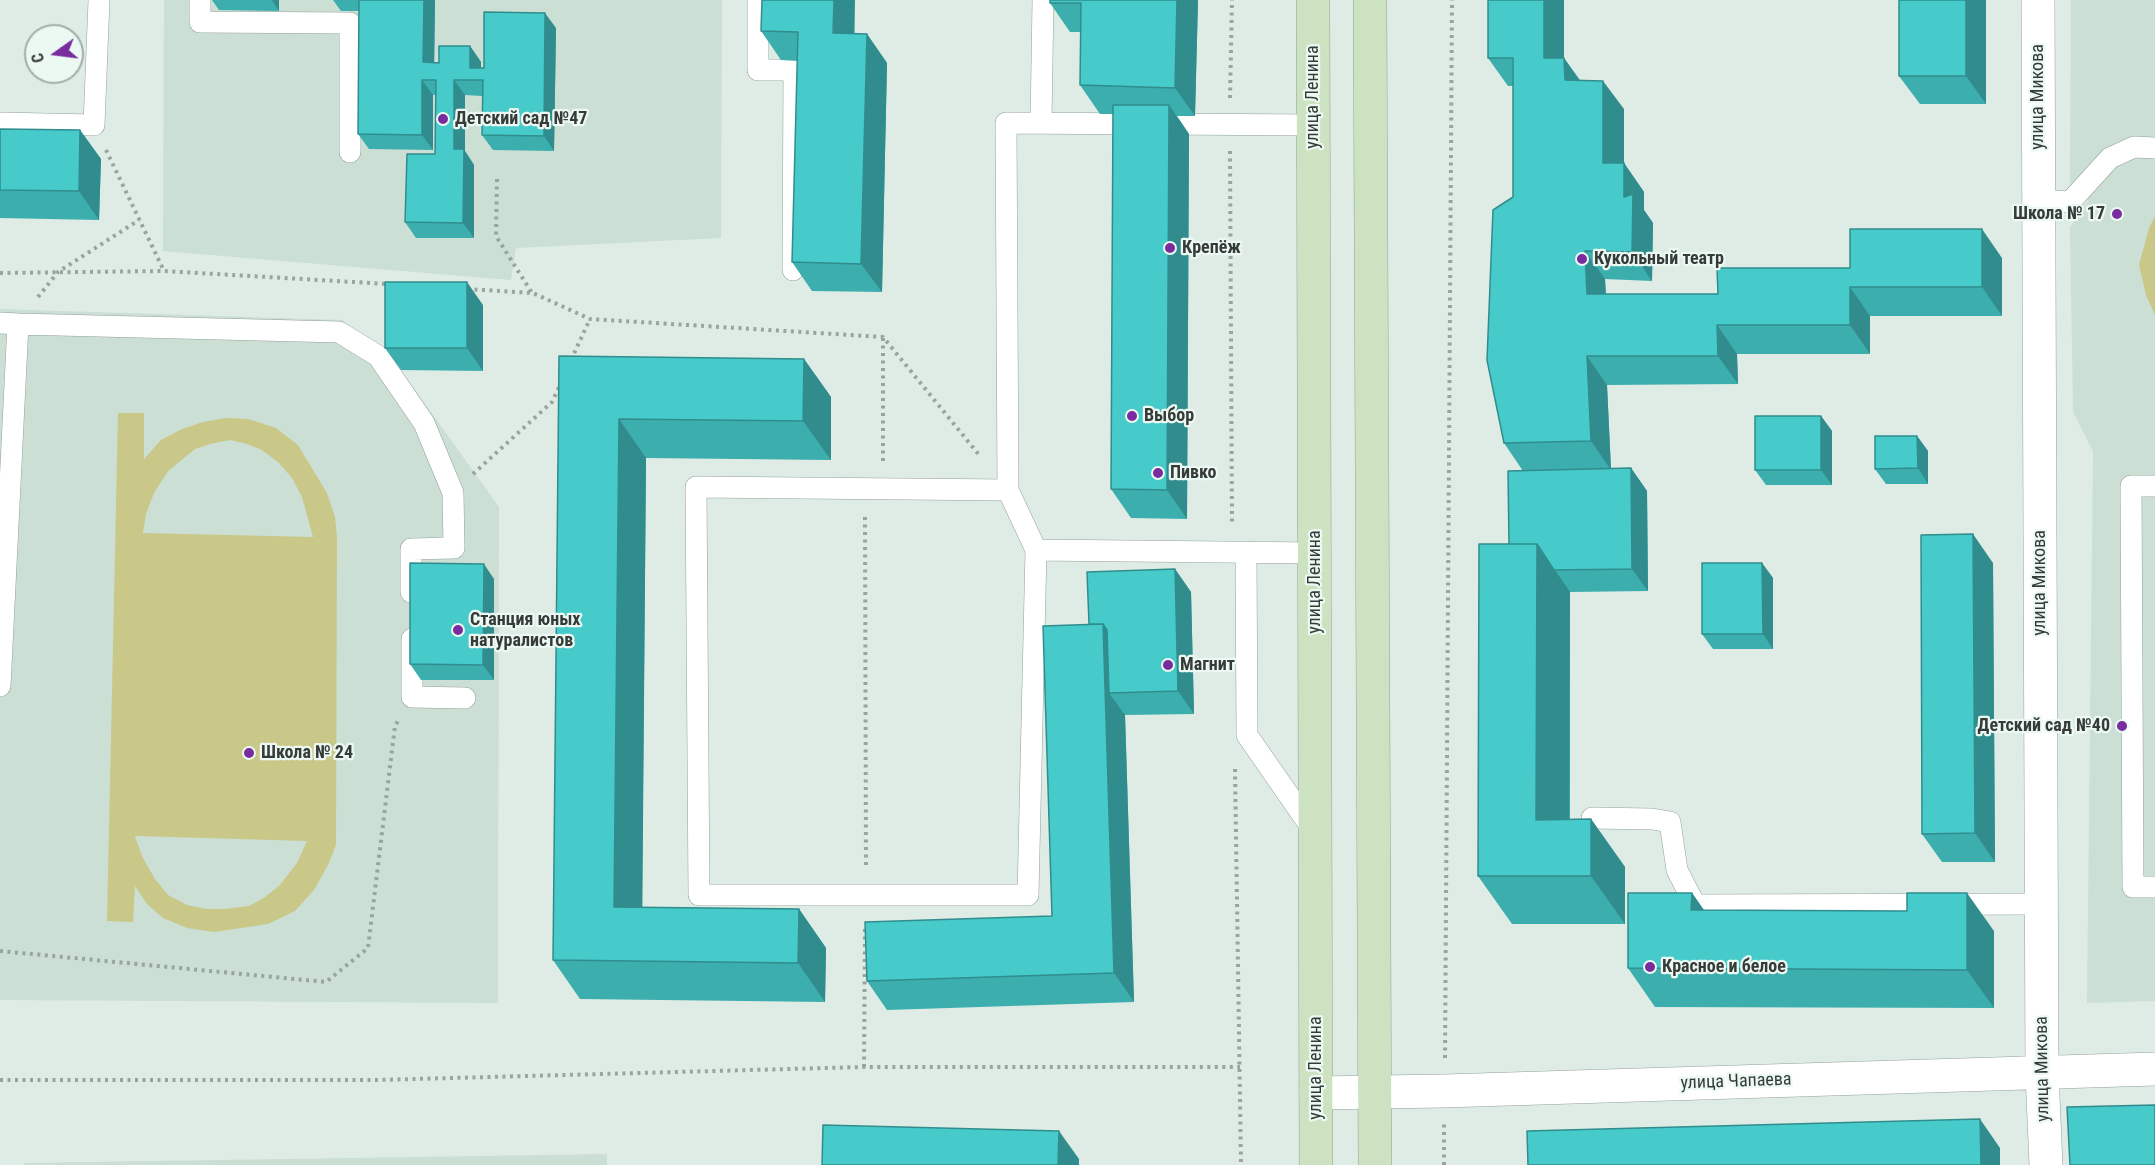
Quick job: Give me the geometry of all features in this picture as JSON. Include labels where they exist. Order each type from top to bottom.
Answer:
[{"type":"main road","name":"улица Ленина","points":[[1313,0],[1316,1165]]},
{"type":"main road","points":[[1370,0],[1375,1165]]},
{"type":"street","name":"улица Микова","points":[[2038,0],[2042,1073],[2046,1165]]},
{"type":"street","name":"улица Чапаева","points":[[1316,1093],[2155,1069]]},
{"type":"lane","points":[[0,123],[94,125],[99,0]]},
{"type":"lane","points":[[200,0],[200,22],[350,23],[350,152]]},
{"type":"lane","points":[[758,0],[758,69],[795,70],[793,270]]},
{"type":"lane","points":[[1041,123],[1043,0]]},
{"type":"lane","points":[[1008,490],[696,487],[699,896],[1028,895],[1036,550],[1008,490],[1006,123],[1313,125]]},
{"type":"lane","points":[[2038,200],[2070,202],[2110,158],[2134,147],[2155,148]]},
{"type":"lane","points":[[0,686],[9,323],[339,332],[378,356],[424,423],[453,493],[454,548],[411,549],[412,697],[465,698]]},
{"type":"lane","points":[[2155,486],[2131,486],[2133,887],[2155,887]]},
{"type":"lane","points":[[1036,550],[1315,553]]},
{"type":"lane","points":[[1246,552],[1247,735],[1316,833]]},
{"type":"lane","points":[[1592,818],[1652,819],[1670,822],[1677,870],[1695,905],[2041,904]]},
{"type":"path","points":[[1444,1165],[1452,0]]},
{"type":"path","points":[[94,125],[164,271]]},
{"type":"path","points":[[497,179],[496,236],[533,293]]},
{"type":"path","points":[[9,323],[58,272],[139,220]]},
{"type":"path","points":[[0,273],[164,271],[390,284]]},
{"type":"path","points":[[461,289],[533,293],[590,319],[883,338],[1008,490]]},
{"type":"path","points":[[566,371],[590,319]]},
{"type":"path","points":[[864,1067],[874,489],[883,338]]},
{"type":"path","points":[[453,493],[552,402],[561,381]]},
{"type":"path","points":[[0,951],[326,982],[368,948],[395,726],[412,697]]},
{"type":"path","points":[[0,1080],[376,1080],[864,1067],[1240,1067]]},
{"type":"shaded area","name":"Детский сад №47","points":[[164,0],[722,0],[721,238],[516,248],[511,280],[163,251]]},
{"type":"shaded area","points":[[2071,0],[2155,0],[2155,1001],[2087,1003],[2093,451],[2073,412],[2070,227],[2088,201],[2070,184]]},
{"type":"shaded area","points":[[2155,216],[2155,315],[2146,295],[2139,265],[2149,228]]},
{"type":"shaded area","name":"Школа № 24","points":[[0,309],[343,320],[413,387],[499,507],[498,1003],[0,1000]]},
{"type":"shaded area","points":[[118,413],[144,413],[144,459],[161,440],[182,429],[225,418],[248,419],[276,428],[298,445],[327,493],[335,517],[337,538],[336,845],[314,890],[295,911],[268,924],[214,932],[187,928],[163,918],[147,904],[135,886],[133,922],[107,921]],"holes":[[[230,440],[262,450],[279,463],[292,478],[302,497],[313,537],[143,533],[146,514],[154,493],[168,471],[195,449]],[[136,836],[307,841],[297,863],[280,885],[265,897],[249,906],[207,909],[187,905],[168,895],[155,879],[143,858]]]},
{"type":"shaded area","points":[[607,1154],[607,1165],[24,1165],[24,1163]]},
{"type":"building","points":[[359,0],[424,0],[423,62],[439,63],[439,46],[470,46],[470,68],[484,68],[484,12],[545,13],[544,136],[482,135],[483,80],[454,80],[454,149],[464,149],[463,223],[405,222],[407,154],[435,154],[436,80],[422,80],[422,135],[358,134]]},
{"type":"building","points":[[762,0],[834,0],[833,33],[867,34],[861,264],[792,262],[798,32],[761,31]]},
{"type":"building","points":[[1050,0],[1177,0],[1175,88],[1080,85],[1081,3],[1050,3]]},
{"type":"building","points":[[1488,0],[1544,0],[1544,58],[1564,58],[1565,80],[1603,81],[1603,163],[1624,163],[1624,197],[1633,194],[1632,252],[1585,251],[1587,294],[1718,294],[1717,268],[1850,268],[1850,229],[1982,229],[1982,287],[1850,287],[1850,325],[1717,325],[1718,356],[1587,356],[1591,441],[1504,443],[1487,360],[1493,210],[1513,197],[1513,58],[1488,58]]},
{"type":"building","points":[[1899,0],[1966,0],[1966,76],[1899,76]]},
{"type":"building","points":[[1113,105],[1169,105],[1167,490],[1111,489]]},
{"type":"building","points":[[0,129],[80,130],[79,191],[0,190]]},
{"type":"building","points":[[385,282],[467,282],[467,348],[385,348]]},
{"type":"building","points":[[559,356],[804,359],[803,421],[619,419],[614,907],[799,909],[798,963],[553,960]]},
{"type":"building","points":[[1755,416],[1821,416],[1821,470],[1755,470]]},
{"type":"building","points":[[1875,436],[1917,436],[1918,468],[1875,469]]},
{"type":"building","points":[[1631,468],[1632,569],[1554,570],[1537,544],[1509,544],[1508,471]]},
{"type":"building","points":[[1973,534],[1975,833],[1922,834],[1921,535]]},
{"type":"building","points":[[1479,544],[1537,544],[1536,820],[1591,819],[1591,876],[1478,876]]},
{"type":"building","name":"Станция юных натуралистов","points":[[410,563],[484,564],[483,665],[410,664]]},
{"type":"building","points":[[1702,563],[1762,563],[1763,634],[1702,634]]},
{"type":"building","points":[[1175,569],[1178,691],[1109,693],[1107,630],[1103,624],[1089,624],[1087,572]]},
{"type":"building","points":[[1103,624],[1114,973],[867,981],[865,922],[1052,916],[1043,626]]},
{"type":"building","points":[[1628,893],[1692,893],[1691,910],[1907,911],[1907,893],[1967,893],[1967,970],[1628,968]]},
{"type":"building","points":[[2155,1105],[2155,1165],[2070,1165],[2067,1107]]},
{"type":"building","points":[[1980,1119],[1981,1165],[1528,1165],[1527,1131]]},
{"type":"building","points":[[823,1125],[1059,1131],[1058,1165],[822,1165]]},
{"type":"place","name":"Детский сад №47","points":[[443,119]]},
{"type":"place","name":"Школа № 17","points":[[2117,214]]},
{"type":"place","name":"Крепёж","points":[[1170,248]]},
{"type":"place","name":"Кукольный театр","points":[[1582,259]]},
{"type":"place","name":"Выбор","points":[[1132,416]]},
{"type":"place","name":"Пивко","points":[[1158,473]]},
{"type":"place","name":"Станция юных натуралистов","points":[[458,630]]},
{"type":"place","name":"Магнит","points":[[1168,665]]},
{"type":"place","name":"Детский сад №40","points":[[2122,726]]},
{"type":"place","name":"Школа № 24","points":[[249,753]]},
{"type":"place","name":"Красное и белое","points":[[1650,967]]}]
